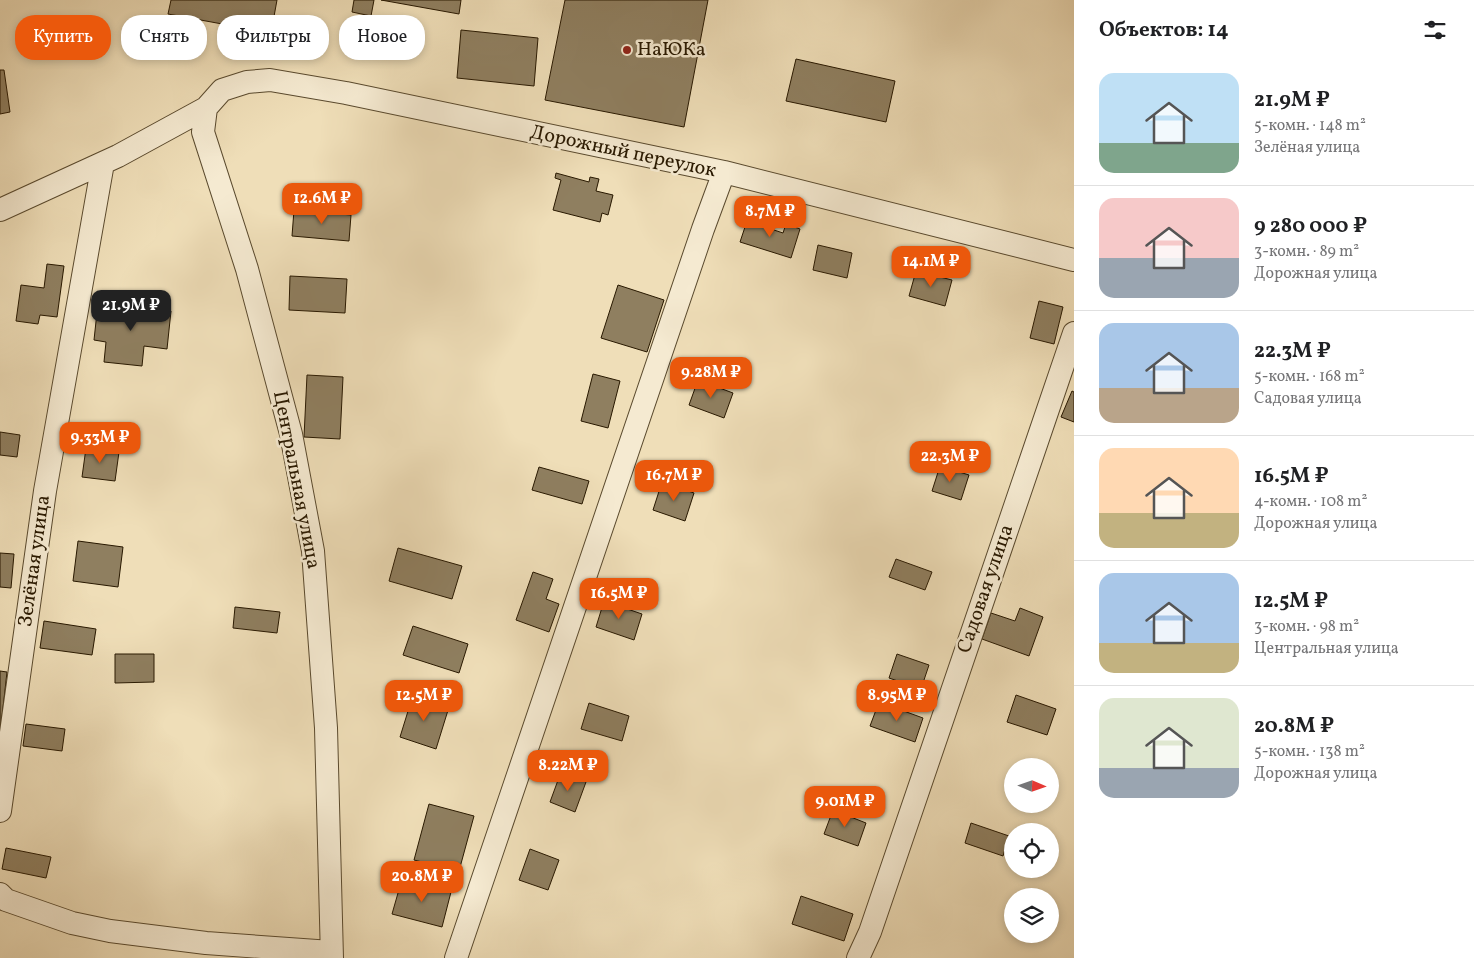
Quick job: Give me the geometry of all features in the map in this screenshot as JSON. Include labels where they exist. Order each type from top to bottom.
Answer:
[{"type":"street","name":"Дорожный переулок","points":[[0,210],[118,156],[206,108],[222,90],[247,82],[270,80],[346,93],[724,172],[1074,260]]},
{"type":"street","name":"Центральная улица","points":[[206,108],[204,132],[247,269],[291,434],[313,551],[326,728],[332,955]]},
{"type":"street","name":"Зелёная улица","points":[[0,811],[45,492],[103,163]]},
{"type":"street","points":[[456,958],[724,172]]},
{"type":"street","name":"Садовая улица","points":[[858,958],[870,932],[1074,333]]},
{"type":"street","points":[[2,900],[72,923],[110,931],[206,943],[332,955]]},
{"type":"building","points":[[171,0],[277,0],[274,15],[217,15],[217,23],[207,21],[207,15],[168,14]]},
{"type":"building","points":[[354,0],[374,0],[371,15],[352,12]]},
{"type":"building","points":[[381,0],[461,0],[459,14]]},
{"type":"building","name":"НаЮКа","points":[[565,0],[708,0],[684,127],[545,100]]},
{"type":"building","points":[[461,30],[538,38],[534,86],[457,78]]},
{"type":"building","points":[[796,59],[895,81],[886,122],[786,101]]},
{"type":"building","points":[[0,70],[4,70],[10,112],[0,114]]},
{"type":"building","points":[[556,173],[589,182],[590,177],[599,179],[596,191],[613,195],[608,215],[602,213],[600,222],[553,210],[561,180],[555,178]]},
{"type":"building","points":[[294,210],[351,215],[349,241],[292,236]]},
{"type":"building","points":[[748,218],[766,223],[765,227],[783,233],[786,224],[800,229],[791,258],[740,242]]},
{"type":"building","points":[[818,245],[852,253],[847,278],[813,270]]},
{"type":"building","points":[[47,264],[64,266],[57,317],[40,315],[38,324],[16,321],[21,285],[44,288]]},
{"type":"building","points":[[916,271],[952,280],[945,306],[909,296]]},
{"type":"building","points":[[290,276],[347,279],[345,313],[289,310]]},
{"type":"building","points":[[618,285],[664,300],[647,352],[601,338]]},
{"type":"building","points":[[1039,301],[1063,307],[1054,344],[1030,338]]},
{"type":"building","points":[[98,303],[171,311],[167,349],[144,346],[142,366],[104,362],[106,342],[94,340]]},
{"type":"building","points":[[593,374],[620,381],[608,428],[581,421]]},
{"type":"building","points":[[307,375],[343,377],[340,439],[304,437]]},
{"type":"building","points":[[698,380],[733,393],[724,418],[689,405]]},
{"type":"building","points":[[1072,391],[1074,392],[1074,422],[1061,417]]},
{"type":"building","points":[[0,432],[20,435],[17,457],[0,455]]},
{"type":"building","points":[[86,448],[119,452],[115,481],[82,477]]},
{"type":"building","points":[[940,466],[969,475],[961,500],[932,491]]},
{"type":"building","points":[[539,467],[589,481],[582,504],[532,490]]},
{"type":"building","points":[[662,482],[694,493],[685,521],[653,510]]},
{"type":"building","points":[[78,541],[123,547],[118,587],[73,581]]},
{"type":"building","points":[[398,548],[462,566],[452,599],[389,581]]},
{"type":"building","points":[[0,553],[14,554],[11,588],[0,587]]},
{"type":"building","points":[[896,559],[932,572],[925,590],[889,577]]},
{"type":"building","points":[[533,572],[553,579],[546,599],[559,604],[549,632],[516,620]]},
{"type":"building","points":[[604,601],[642,614],[634,640],[596,627]]},
{"type":"building","points":[[235,607],[280,612],[277,633],[233,628]]},
{"type":"building","points":[[1020,608],[1043,617],[1029,656],[982,639],[991,613],[1015,621]]},
{"type":"building","points":[[44,621],[96,629],[92,655],[40,648]]},
{"type":"building","points":[[413,626],[468,644],[459,673],[403,655]]},
{"type":"building","points":[[115,654],[154,654],[154,682],[115,683]]},
{"type":"building","points":[[897,654],[929,665],[921,689],[889,678]]},
{"type":"building","points":[[0,671],[7,672],[1,726],[0,725]]},
{"type":"building","points":[[413,695],[449,707],[436,749],[400,737]]},
{"type":"building","points":[[1016,695],[1056,709],[1047,735],[1007,722]]},
{"type":"building","points":[[879,702],[923,718],[915,742],[870,726]]},
{"type":"building","points":[[589,703],[629,716],[622,741],[581,729]]},
{"type":"building","points":[[26,724],[65,729],[62,751],[23,746]]},
{"type":"building","points":[[561,772],[586,782],[575,812],[550,802]]},
{"type":"building","points":[[429,804],[474,816],[459,871],[414,860]]},
{"type":"building","points":[[833,810],[866,823],[858,846],[824,834]]},
{"type":"building","points":[[971,823],[1004,834],[1004,853],[1003,856],[965,843]]},
{"type":"building","points":[[6,848],[51,857],[46,878],[2,869]]},
{"type":"building","points":[[530,849],[559,860],[548,890],[519,880]]},
{"type":"building","points":[[402,879],[451,892],[442,927],[392,914]]},
{"type":"building","points":[[801,896],[853,914],[844,941],[792,924]]},
{"type":"place","name":"НаЮКа","points":[[627,50]]}]
